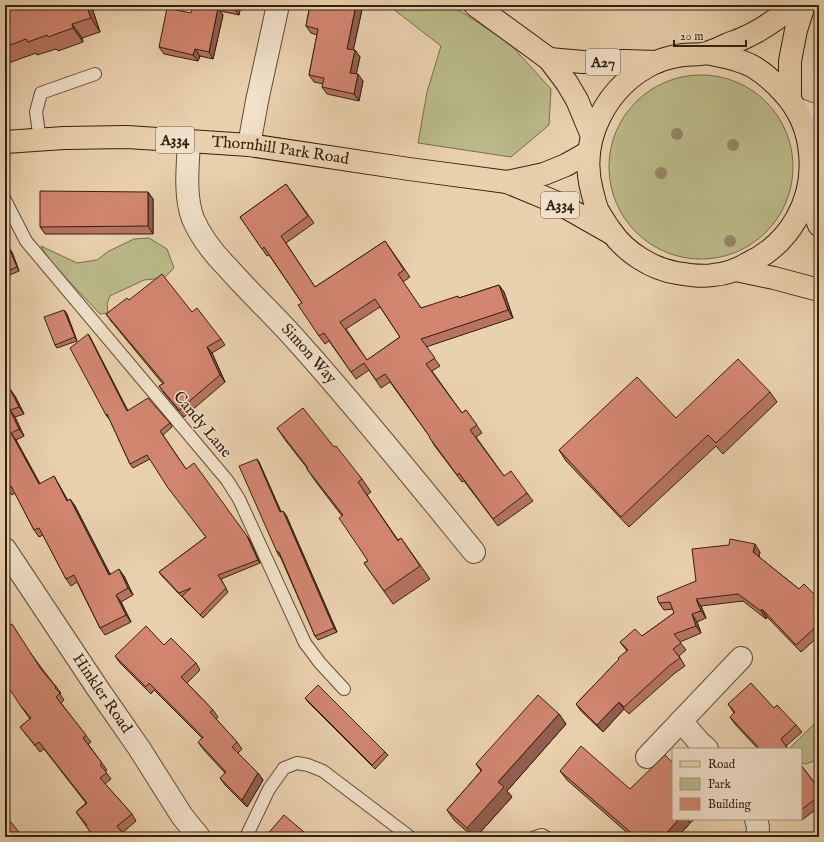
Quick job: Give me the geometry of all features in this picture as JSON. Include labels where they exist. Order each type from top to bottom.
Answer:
[{"type":"main road","name":"A27","points":[[474,5],[549,59],[567,82],[577,100],[590,144]]},
{"type":"main road","points":[[706,53],[749,36],[776,20],[795,5]]},
{"type":"main road","points":[[793,104],[790,61],[796,30],[804,5]]},
{"type":"main road","points":[[812,185],[797,219],[781,241],[760,258],[736,270],[714,275],[690,276],[668,271],[646,263],[627,250],[611,233],[597,208],[589,180],[590,144],[601,112],[616,91],[635,75],[657,62],[681,55],[706,53],[730,58],[753,67],[773,81],[793,104],[805,126],[810,145],[812,185],[819,226]]},
{"type":"main road","name":"A27","points":[[549,59],[583,62],[657,62]]},
{"type":"main road","name":"Thornhill Park Road","points":[[5,142],[64,138],[127,137],[189,140],[249,145],[507,182],[560,204],[611,233]]},
{"type":"main road","name":"Thornhill Park Road","points":[[507,182],[544,174],[566,165],[590,144]]},
{"type":"main road","points":[[736,270],[819,290]]},
{"type":"street","points":[[249,145],[278,5]]},
{"type":"street","points":[[793,104],[819,117]]},
{"type":"street","name":"Simon Way","points":[[189,140],[187,174],[188,201],[198,229],[236,278],[296,339],[339,389],[474,552]]},
{"type":"street","name":"Hinkler Road","points":[[5,549],[98,690],[142,753],[182,816],[199,837]]},
{"type":"street","points":[[647,757],[741,658]]},
{"type":"street","points":[[681,721],[706,748]]},
{"type":"street","points":[[756,820],[758,827],[757,837]]},
{"type":"lane","points":[[40,140],[36,112],[41,93],[95,74]]},
{"type":"lane","name":"Candy Lane","points":[[5,200],[26,241],[227,480],[239,499],[305,643],[320,663],[344,689]]},
{"type":"lane","points":[[246,837],[269,789],[284,768],[297,763],[308,765],[323,771],[410,837]]},
{"type":"lane","points":[[535,837],[542,835],[546,837]]},
{"type":"green space","points":[[388,5],[451,5],[509,43],[551,89],[549,125],[511,157],[418,143],[427,92],[441,46]]},
{"type":"green space","points":[[701,75],[719,77],[736,82],[752,91],[766,102],[777,116],[786,132],[791,149],[793,167],[791,185],[786,202],[777,218],[766,232],[752,243],[736,252],[719,257],[701,259],[683,257],[666,252],[650,243],[636,232],[625,218],[616,202],[611,185],[609,167],[611,149],[616,132],[625,116],[636,102],[650,91],[666,82],[683,77]]},
{"type":"green space","points":[[149,238],[167,249],[174,268],[164,278],[144,280],[110,296],[107,304],[108,313],[100,314],[51,262],[41,246],[77,263],[97,260],[109,251],[134,239]]},
{"type":"green space","points":[[819,719],[819,759],[806,764],[802,763],[802,748],[790,748]]},
{"type":"building","points":[[5,5],[86,5],[91,18],[72,24],[73,28],[48,37],[47,35],[28,42],[26,39],[5,47]]},
{"type":"building","points":[[193,5],[204,5],[218,8],[209,52],[195,49],[193,55],[159,47],[167,8],[191,13]]},
{"type":"building","points":[[220,5],[235,5],[234,8]]},
{"type":"building","points":[[310,5],[356,5],[347,49],[355,50],[350,73],[358,74],[354,94],[322,87],[324,78],[309,75],[318,29],[306,26]]},
{"type":"building","points":[[286,184],[308,216],[281,236],[315,287],[385,241],[404,270],[398,274],[421,308],[499,285],[508,310],[421,339],[435,358],[426,364],[462,413],[466,410],[477,425],[470,430],[504,476],[511,471],[527,493],[493,519],[459,473],[457,475],[385,374],[376,380],[364,363],[351,372],[324,333],[319,336],[298,305],[302,303],[264,247],[262,249],[240,217]],"holes":[[[375,299],[400,337],[367,360],[340,322]]]},
{"type":"building","points":[[40,191],[148,192],[148,226],[40,227]]},
{"type":"building","points":[[9,248],[17,267],[5,272],[5,250]]},
{"type":"building","points":[[162,274],[192,312],[197,308],[221,339],[207,347],[220,375],[179,410],[159,386],[164,383],[106,314],[127,298],[129,300]]},
{"type":"building","points":[[64,310],[75,337],[55,345],[44,317]]},
{"type":"building","points":[[88,334],[127,411],[148,398],[170,423],[160,431],[186,469],[194,463],[247,536],[258,560],[218,575],[226,588],[200,615],[182,596],[191,588],[179,593],[159,572],[206,537],[168,488],[147,455],[130,464],[107,414],[106,415],[70,348]]},
{"type":"building","points":[[738,359],[770,392],[716,443],[708,435],[621,517],[559,450],[637,377],[676,418]]},
{"type":"building","points":[[5,389],[6,391],[10,389],[19,407],[10,410],[19,429],[11,433],[39,484],[54,476],[67,501],[70,499],[109,575],[119,569],[128,588],[116,595],[126,615],[100,628],[74,575],[66,579],[39,528],[34,530],[11,486],[7,488],[5,484]]},
{"type":"building","points":[[303,408],[362,479],[358,482],[398,541],[401,538],[420,566],[384,591],[364,563],[368,561],[339,518],[343,515],[277,428]]},
{"type":"building","points":[[257,459],[280,512],[283,511],[334,628],[315,636],[279,552],[277,552],[239,466]]},
{"type":"building","points":[[730,539],[755,544],[753,552],[799,589],[804,584],[819,599],[819,624],[796,645],[762,609],[761,611],[738,594],[696,599],[701,611],[692,614],[696,626],[674,634],[681,643],[673,649],[680,658],[670,665],[624,707],[619,702],[597,725],[576,704],[619,659],[618,658],[628,650],[620,642],[635,629],[642,636],[674,613],[670,602],[659,603],[657,597],[696,581],[692,549],[729,545]]},
{"type":"building","points":[[5,618],[9,625],[12,624],[41,669],[60,693],[56,697],[86,735],[83,738],[102,763],[100,765],[107,773],[100,778],[132,814],[117,826],[126,837],[94,837],[86,826],[87,825],[76,812],[87,803],[39,742],[35,745],[20,727],[31,718],[20,705],[5,682]]},
{"type":"building","points":[[146,626],[164,645],[171,638],[196,663],[181,677],[213,710],[210,712],[237,742],[232,747],[258,773],[242,800],[220,778],[226,772],[198,742],[203,737],[149,683],[146,687],[115,656]]},
{"type":"building","points":[[751,683],[774,708],[777,705],[796,725],[781,739],[787,748],[759,748],[730,717],[735,712],[728,704]]},
{"type":"building","points":[[318,685],[385,752],[372,765],[305,698]]},
{"type":"building","points":[[538,695],[559,714],[498,782],[504,787],[467,828],[447,810],[482,770],[476,764]]},
{"type":"building","points":[[581,746],[630,789],[665,755],[672,762],[672,820],[678,820],[663,837],[636,837],[560,771]]},
{"type":"building","points":[[802,766],[819,789],[819,796],[802,809]]},
{"type":"building","points":[[5,815],[23,837],[5,837]]},
{"type":"building","points":[[284,815],[310,837],[265,837]]}]
